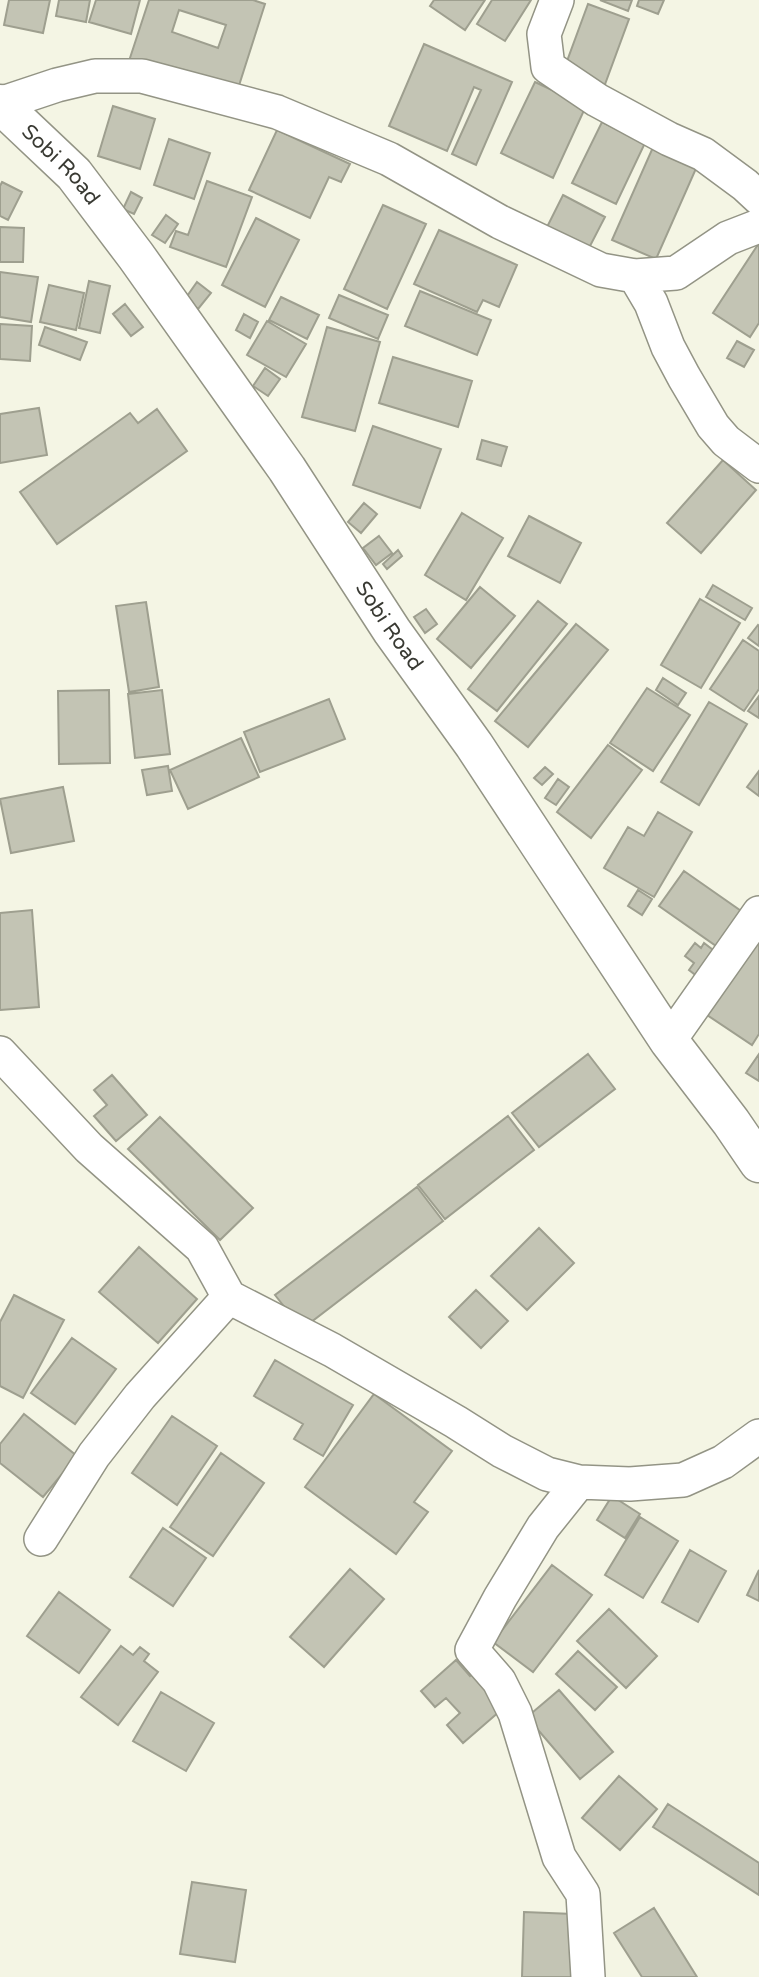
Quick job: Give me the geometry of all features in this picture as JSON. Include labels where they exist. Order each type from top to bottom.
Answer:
[{"type":"highway","name":"Sobi Road","points":[[0,104],[74,174],[136,256],[287,469],[392,631],[474,746],[669,1041],[759,1163]]},
{"type":"street","points":[[557,0],[544,34],[548,67],[597,100],[703,154],[759,198]]},
{"type":"street","points":[[0,104],[57,85],[95,76],[142,76],[192,88],[277,112],[364,148],[389,159],[500,222],[601,270],[635,276],[676,273],[728,238],[759,226]]},
{"type":"street","points":[[635,276],[651,303],[668,347],[713,426],[726,441],[759,466]]},
{"type":"street","points":[[669,1041],[759,913]]},
{"type":"street","points":[[0,1053],[89,1148],[202,1248],[229,1297],[332,1350],[502,1451],[547,1474],[579,1482],[630,1485],[683,1480],[723,1462],[759,1436]]},
{"type":"street","points":[[41,1539],[94,1455],[140,1396],[229,1297]]},
{"type":"street","points":[[579,1482],[543,1527],[472,1650],[499,1681],[515,1713],[559,1857],[583,1894],[588,1977]]},
{"type":"building","points":[[9,0],[50,0],[43,33],[4,25]]},
{"type":"building","points":[[59,0],[90,0],[86,22],[56,16]]},
{"type":"building","points":[[96,0],[140,0],[131,34],[89,22]]},
{"type":"building","points":[[149,0],[253,0],[265,4],[235,98],[128,64]],"holes":[[[179,10],[226,25],[218,48],[172,32]]]},
{"type":"building","points":[[434,0],[485,0],[465,30],[430,6]]},
{"type":"building","points":[[492,0],[531,0],[505,41],[477,24]]},
{"type":"building","points":[[600,0],[632,0],[628,11]]},
{"type":"building","points":[[639,0],[664,0],[658,14],[637,6]]},
{"type":"building","points":[[588,4],[629,19],[604,87],[563,72]]},
{"type":"building","points":[[424,44],[512,82],[476,165],[452,154],[481,90],[474,87],[447,151],[389,126]]},
{"type":"building","points":[[535,82],[586,106],[553,178],[501,153]]},
{"type":"building","points":[[113,106],[155,119],[140,169],[98,156]]},
{"type":"building","points":[[602,122],[645,143],[616,204],[572,183]]},
{"type":"building","points":[[277,130],[350,164],[341,182],[329,177],[310,218],[249,190]]},
{"type":"building","points":[[169,139],[210,153],[194,199],[154,185]]},
{"type":"building","points":[[654,145],[698,164],[656,259],[612,240]]},
{"type":"building","points":[[207,181],[252,197],[226,267],[170,247],[176,231],[188,235]]},
{"type":"building","points":[[2,182],[22,192],[8,220],[0,216]]},
{"type":"building","points":[[131,192],[142,198],[134,214],[123,209]]},
{"type":"building","points":[[563,195],[605,217],[589,248],[547,227]]},
{"type":"building","points":[[383,205],[426,224],[387,309],[344,289]]},
{"type":"building","points":[[166,215],[178,224],[165,243],[152,235]]},
{"type":"building","points":[[256,218],[299,240],[265,307],[222,285]]},
{"type":"building","points":[[0,227],[24,228],[23,262],[0,262]]},
{"type":"building","points":[[439,230],[517,265],[499,307],[483,300],[477,312],[414,284]]},
{"type":"building","points":[[759,243],[759,323],[750,337],[713,313]]},
{"type":"building","points":[[0,272],[38,277],[31,322],[0,317]]},
{"type":"building","points":[[89,281],[110,286],[100,333],[79,328]]},
{"type":"building","points":[[197,282],[211,293],[198,309],[185,299]]},
{"type":"building","points":[[49,285],[84,293],[76,330],[40,322]]},
{"type":"building","points":[[420,291],[491,320],[477,355],[405,326]]},
{"type":"building","points":[[339,295],[388,315],[378,339],[329,318]]},
{"type":"building","points":[[281,297],[319,315],[307,339],[269,320]]},
{"type":"building","points":[[125,304],[143,327],[131,336],[113,314]]},
{"type":"building","points":[[244,314],[258,322],[250,338],[236,330]]},
{"type":"building","points":[[267,321],[306,344],[286,377],[247,355]]},
{"type":"building","points":[[0,324],[32,326],[30,361],[0,359]]},
{"type":"building","points":[[45,327],[87,342],[80,360],[39,345]]},
{"type":"building","points":[[327,327],[380,342],[355,431],[302,417]]},
{"type":"building","points":[[737,341],[754,350],[744,367],[727,358]]},
{"type":"building","points":[[393,357],[472,381],[458,427],[379,403]]},
{"type":"building","points":[[265,368],[280,379],[268,396],[253,386]]},
{"type":"building","points":[[39,408],[47,455],[0,463],[0,414]]},
{"type":"building","points":[[157,409],[187,451],[57,544],[20,492],[130,413],[138,423]]},
{"type":"building","points":[[373,426],[441,449],[420,508],[353,485]]},
{"type":"building","points":[[482,440],[507,447],[501,466],[477,459]]},
{"type":"building","points":[[723,460],[756,490],[701,553],[667,523]]},
{"type":"building","points":[[364,503],[377,514],[361,533],[348,522]]},
{"type":"building","points":[[462,513],[503,538],[466,600],[425,575]]},
{"type":"building","points":[[529,516],[581,543],[560,583],[508,556]]},
{"type":"building","points":[[379,536],[392,553],[376,565],[363,548]]},
{"type":"building","points":[[398,550],[402,556],[387,569],[383,564]]},
{"type":"building","points":[[713,585],[752,608],[745,620],[706,597]]},
{"type":"building","points":[[480,587],[515,616],[471,668],[437,639]]},
{"type":"building","points":[[700,599],[740,623],[701,688],[661,665]]},
{"type":"building","points":[[538,601],[567,624],[497,711],[468,689]]},
{"type":"building","points":[[146,602],[159,687],[129,692],[116,606]]},
{"type":"building","points":[[426,609],[437,624],[425,633],[414,617]]},
{"type":"building","points":[[576,624],[608,650],[528,747],[495,721]]},
{"type":"building","points":[[759,626],[759,646],[748,638]]},
{"type":"building","points":[[743,640],[759,651],[759,689],[744,711],[710,689]]},
{"type":"building","points":[[663,678],[686,693],[678,705],[656,690]]},
{"type":"building","points":[[647,688],[690,715],[653,771],[610,743]]},
{"type":"building","points":[[109,690],[110,763],[59,764],[58,691]]},
{"type":"building","points":[[162,690],[170,754],[135,758],[128,694]]},
{"type":"building","points":[[759,696],[759,718],[748,711]]},
{"type":"building","points":[[329,699],[345,739],[260,772],[244,732]]},
{"type":"building","points":[[709,702],[747,724],[699,805],[661,782]]},
{"type":"building","points":[[241,738],[259,777],[188,809],[170,770]]},
{"type":"building","points":[[608,745],[642,770],[591,838],[557,812]]},
{"type":"building","points":[[168,766],[172,791],[147,795],[142,770]]},
{"type":"building","points":[[545,767],[553,774],[542,785],[534,778]]},
{"type":"building","points":[[759,771],[759,796],[747,787]]},
{"type":"building","points":[[558,779],[569,787],[556,805],[545,798]]},
{"type":"building","points":[[63,787],[74,841],[11,853],[0,799]]},
{"type":"building","points":[[658,812],[692,832],[654,897],[604,868],[628,827],[644,836]]},
{"type":"building","points":[[684,871],[744,913],[719,948],[659,906]]},
{"type":"building","points":[[638,890],[652,899],[642,915],[628,906]]},
{"type":"building","points":[[32,910],[39,1007],[0,1010],[0,913]]},
{"type":"building","points":[[759,939],[759,1034],[752,1045],[704,1013]]},
{"type":"building","points":[[695,943],[701,948],[704,943],[717,953],[698,977],[689,970],[694,963],[685,956]]},
{"type":"building","points":[[588,1054],[615,1089],[539,1147],[512,1113]]},
{"type":"building","points":[[759,1054],[759,1081],[746,1073]]},
{"type":"building","points":[[112,1075],[147,1115],[116,1141],[94,1116],[107,1105],[94,1090]]},
{"type":"building","points":[[508,1116],[534,1150],[445,1219],[418,1185]]},
{"type":"building","points":[[160,1117],[253,1208],[220,1240],[128,1149]]},
{"type":"building","points":[[417,1187],[443,1221],[302,1329],[275,1295]]},
{"type":"building","points":[[539,1228],[574,1263],[527,1310],[491,1276]]},
{"type":"building","points":[[139,1247],[197,1299],[158,1343],[99,1292]]},
{"type":"building","points":[[476,1290],[508,1321],[481,1348],[449,1317]]},
{"type":"building","points":[[14,1295],[64,1320],[23,1398],[0,1386],[0,1322]]},
{"type":"building","points":[[72,1338],[116,1369],[75,1424],[31,1393]]},
{"type":"building","points":[[275,1360],[353,1405],[323,1456],[294,1439],[303,1424],[254,1396]]},
{"type":"building","points":[[374,1394],[452,1451],[414,1502],[428,1512],[396,1554],[305,1487]]},
{"type":"building","points":[[24,1414],[77,1456],[43,1497],[0,1463],[0,1444]]},
{"type":"building","points":[[172,1416],[217,1446],[177,1505],[132,1473]]},
{"type":"building","points":[[221,1453],[264,1483],[213,1556],[170,1527]]},
{"type":"building","points":[[612,1496],[640,1514],[625,1538],[597,1520]]},
{"type":"building","points":[[640,1517],[678,1541],[643,1598],[605,1575]]},
{"type":"building","points":[[163,1528],[206,1558],[173,1606],[130,1577]]},
{"type":"building","points":[[690,1550],[726,1571],[698,1622],[662,1602]]},
{"type":"building","points":[[552,1565],[592,1595],[533,1672],[493,1642]]},
{"type":"building","points":[[350,1569],[384,1599],[324,1667],[290,1637]]},
{"type":"building","points":[[759,1570],[759,1601],[747,1595]]},
{"type":"building","points":[[59,1592],[110,1630],[79,1673],[27,1636]]},
{"type":"building","points":[[609,1609],[657,1656],[626,1688],[577,1641]]},
{"type":"building","points":[[121,1646],[133,1655],[140,1647],[149,1654],[144,1661],[158,1672],[118,1725],[81,1697]]},
{"type":"building","points":[[578,1651],[617,1687],[595,1710],[556,1674]]},
{"type":"building","points":[[456,1660],[470,1676],[476,1671],[507,1705],[463,1743],[447,1725],[460,1713],[446,1698],[435,1707],[421,1691]]},
{"type":"building","points":[[559,1690],[613,1752],[580,1779],[527,1717]]},
{"type":"building","points":[[161,1692],[214,1723],[186,1771],[133,1741]]},
{"type":"building","points":[[619,1776],[657,1809],[620,1850],[582,1818]]},
{"type":"building","points":[[668,1804],[759,1863],[759,1895],[653,1827]]},
{"type":"building","points":[[192,1882],[246,1890],[235,1962],[180,1954]]},
{"type":"building","points":[[654,1908],[697,1977],[642,1977],[614,1933]]},
{"type":"building","points":[[524,1912],[573,1914],[571,1977],[522,1977]]}]
